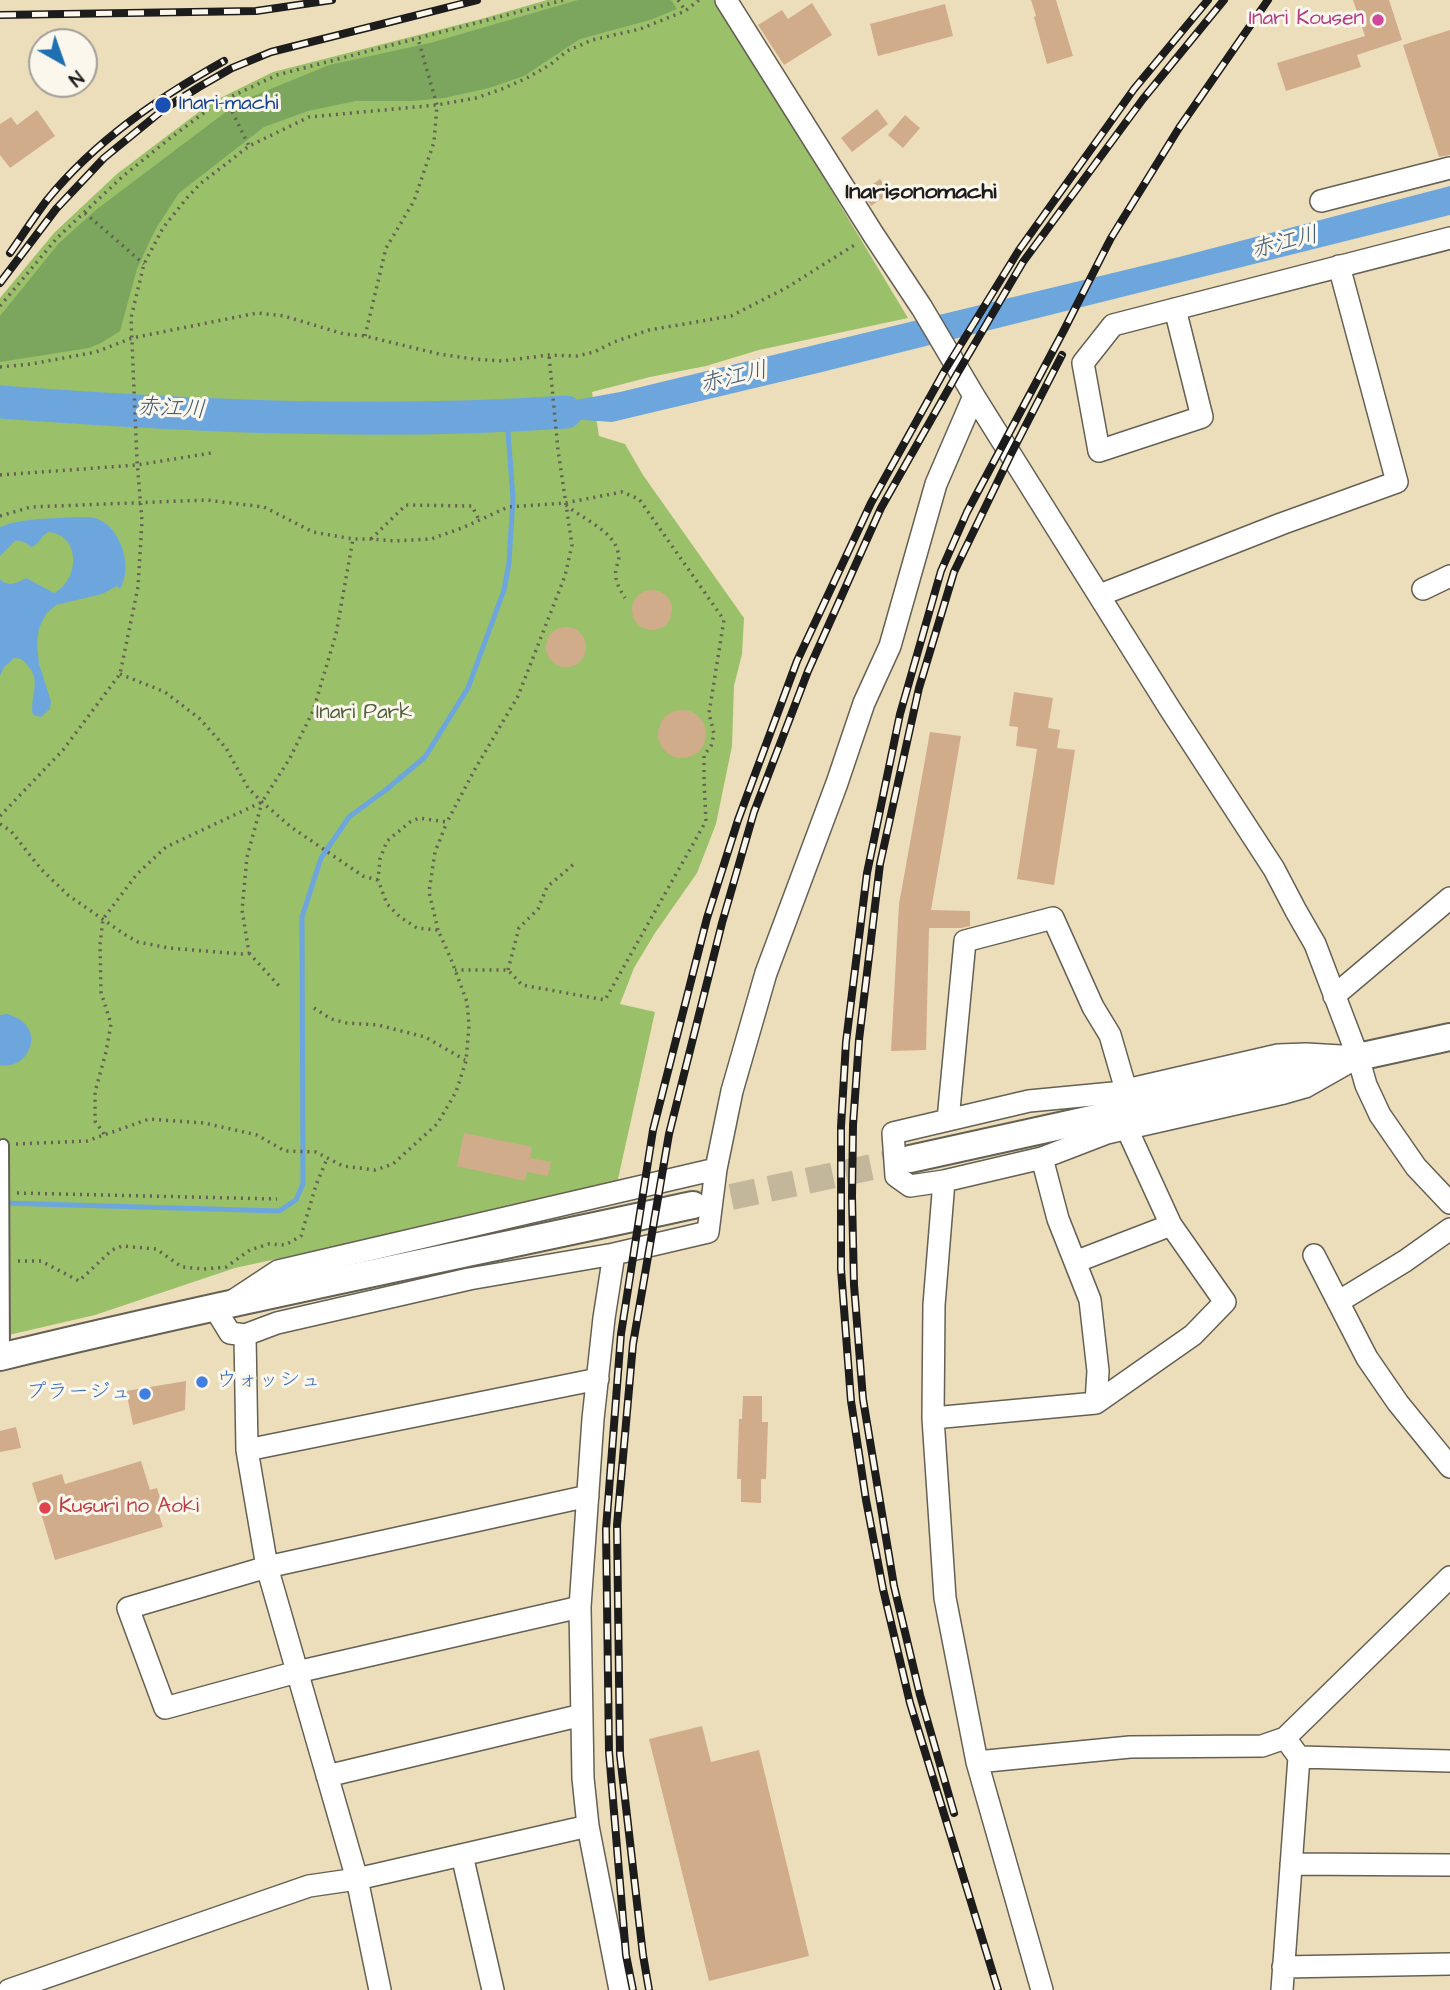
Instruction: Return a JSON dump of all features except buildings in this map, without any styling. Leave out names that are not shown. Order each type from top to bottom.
[{"type":"street","points":[[726,0],[922,308],[1170,709],[1274,869],[1315,944],[1366,1085],[1380,1115],[1416,1167],[1450,1203]]},
{"type":"street","points":[[1321,201],[1450,168]]},
{"type":"street","points":[[1175,309],[1202,417],[1099,451],[1083,363],[1113,325],[1450,238]]},
{"type":"street","points":[[1100,596],[1281,524],[1397,482],[1339,266]]},
{"type":"street","points":[[221,1306],[230,1333],[246,1335],[277,1323],[469,1279],[614,1254],[708,1232],[716,1169],[732,1091],[766,973],[864,703],[890,646],[936,484],[974,396]]},
{"type":"street","points":[[1423,589],[1450,576]]},
{"type":"street","points":[[1334,996],[1450,898]]},
{"type":"street","points":[[948,1121],[965,941],[1053,918],[1093,1007],[1110,1035],[1126,1090]]},
{"type":"street","points":[[910,1159],[1450,1037]]},
{"type":"street","points":[[1278,1055],[1358,1057],[1305,1087],[1107,1133],[1042,1158],[944,1181],[910,1186],[896,1176],[893,1133],[1028,1101],[1113,1093],[1278,1055]]},
{"type":"street","points":[[933,1418],[1096,1403],[1193,1335],[1225,1302],[1171,1224],[1127,1129]]},
{"type":"street","points":[[1042,1158],[1058,1219],[1090,1300],[1098,1371],[1096,1403]]},
{"type":"street","points":[[221,1306],[278,1271],[716,1169]]},
{"type":"street","points":[[944,1181],[934,1305],[933,1418],[945,1598],[977,1762],[1042,1990]]},
{"type":"street","points":[[2,1357],[221,1306],[694,1205]]},
{"type":"street","points":[[1075,1262],[1171,1224]]},
{"type":"street","points":[[1338,1302],[1405,1261],[1450,1229]]},
{"type":"street","points":[[614,1254],[598,1379],[580,1607],[583,1778],[588,1826],[620,1990]]},
{"type":"street","points":[[1314,1255],[1375,1369],[1398,1403],[1450,1467]]},
{"type":"street","points":[[246,1335],[247,1450],[267,1567],[357,1879],[380,1990]]},
{"type":"street","points":[[247,1450],[598,1379]]},
{"type":"street","points":[[580,1607],[297,1672],[165,1707],[128,1608],[267,1567],[588,1496]]},
{"type":"street","points":[[977,1762],[1130,1747],[1262,1746],[1285,1738],[1450,1577]]},
{"type":"street","points":[[327,1776],[582,1715]]},
{"type":"street","points":[[1282,1990],[1299,1757],[1285,1738]]},
{"type":"street","points":[[1299,1757],[1450,1761]]},
{"type":"street","points":[[9,1990],[309,1886],[357,1879],[588,1826]]},
{"type":"street","points":[[462,1855],[493,1990]]},
{"type":"street","points":[[1291,1864],[1450,1865]]},
{"type":"street","points":[[1283,1967],[1450,1964]]},
{"type":"lane","points":[[2,1357],[3,1145]]},
{"type":"path","points":[[0,306],[57,238],[122,177],[213,106],[277,75],[564,0]]},
{"type":"path","points":[[678,0],[685,11]]},
{"type":"path","points":[[0,816],[63,750],[120,674],[138,587],[142,521],[131,318],[144,264],[163,229],[186,199],[200,184],[249,146],[309,117],[437,105],[476,98],[502,89],[551,64],[567,51],[592,40],[640,29],[685,11],[699,0]]},
{"type":"path","points":[[365,336],[386,248],[414,201],[434,142],[437,105],[418,40]]},
{"type":"path","points":[[226,99],[249,146]]},
{"type":"path","points":[[84,213],[144,264]]},
{"type":"path","points":[[0,367],[96,352],[132,338],[257,313],[284,316],[344,334],[474,359],[502,361],[549,355],[577,356],[649,330],[731,316],[786,288],[873,234]]},
{"type":"path","points":[[3,1145],[87,1141],[149,1119],[204,1123],[257,1135],[285,1151],[316,1152],[343,1166],[374,1170],[393,1164],[437,1124],[456,1092],[466,1060],[469,1026],[467,1002],[438,930],[429,892],[435,852],[447,822],[475,769],[518,696],[565,576],[572,545],[558,450],[549,355]]},
{"type":"path","points":[[0,475],[137,463],[211,453]]},
{"type":"path","points":[[0,516],[31,507],[206,500],[264,507],[313,532],[353,539],[395,541],[431,539],[463,528],[508,507],[565,503],[622,492],[639,499],[724,620],[709,713],[714,734],[705,755],[706,821],[605,1000],[522,985],[509,970],[455,970]]},
{"type":"path","points":[[565,503],[578,515],[597,525],[616,546],[620,556],[615,579],[625,598]]},
{"type":"path","points":[[371,538],[405,505],[472,506],[479,520]]},
{"type":"path","points":[[280,987],[249,953],[242,910],[247,857],[262,803],[290,758],[313,711],[336,634],[353,539]]},
{"type":"path","points":[[120,674],[165,692],[200,719],[226,748],[248,788],[262,803],[291,827],[352,869],[377,880]]},
{"type":"path","points":[[104,1134],[95,1121],[95,1092],[111,1024],[101,992],[100,945],[103,919],[136,874],[166,847],[262,803]]},
{"type":"path","points":[[438,930],[417,928],[400,917],[387,904],[377,880],[380,859],[387,841],[402,828],[419,818],[447,822]]},
{"type":"path","points":[[0,824],[11,831],[41,869],[68,895],[138,942],[169,948],[249,953]]},
{"type":"path","points":[[509,970],[519,928],[538,909],[547,887],[575,863]]},
{"type":"path","points":[[314,1008],[347,1023],[378,1025],[425,1037],[466,1060]]},
{"type":"path","points":[[4,1261],[41,1261],[79,1281],[112,1250],[122,1246],[156,1249],[182,1267],[226,1267],[250,1250],[269,1244],[285,1245],[301,1236],[327,1158]]},
{"type":"path","points":[[3,1193],[277,1199]]},
{"type":"green space","name":"Inari Park","points":[[547,0],[717,0],[908,318],[759,350],[706,366],[592,392],[599,436],[625,444],[643,475],[744,618],[742,654],[734,686],[732,746],[716,824],[697,873],[634,968],[620,1004],[655,1012],[618,1179],[612,1186],[235,1268],[95,1315],[0,1337],[0,298],[54,233],[118,173],[212,102],[273,72]]},
{"type":"green space","points":[[578,0],[671,0],[677,9],[650,20],[580,39],[524,76],[489,88],[444,98],[356,101],[308,111],[264,127],[179,193],[155,230],[137,269],[120,331],[89,348],[0,362],[0,316],[59,243],[97,209],[239,102],[329,65],[430,43]]},
{"type":"water","points":[[1450,186],[1450,215],[818,373],[612,422],[498,414],[620,392],[1179,257]]},
{"type":"water","points":[[77,517],[97,519],[114,532],[123,551],[124,580],[120,589],[117,586],[102,594],[56,605],[46,614],[39,628],[37,643],[39,664],[51,701],[50,709],[41,717],[33,715],[35,683],[32,671],[25,662],[14,658],[4,667],[0,676],[0,579],[9,584],[26,578],[54,593],[63,587],[69,578],[72,549],[59,535],[49,532],[31,547],[24,542],[15,541],[0,556],[0,527],[28,520]]},
{"type":"water","points":[[7,1014],[28,1027],[31,1046],[20,1061],[11,1065],[0,1065],[0,1015]]},
{"type":"waterway","name":"赤江川","points":[[0,402],[283,417],[425,418],[566,412]]},
{"type":"waterway","points":[[3,1203],[279,1211],[296,1200],[303,1184],[302,917],[321,858],[349,817],[425,757],[468,688],[504,590],[509,563],[513,498],[505,417]]},
{"type":"tunnel","points":[[693,1205],[910,1159]]},
{"type":"railway","points":[[0,15],[256,11],[332,0]]},
{"type":"railway","points":[[0,283],[56,209],[104,158],[164,109],[199,87],[232,68],[271,52],[477,0]]},
{"type":"railway","points":[[633,1990],[626,1955],[609,1752],[606,1529],[621,1334],[653,1130],[707,918],[738,820],[797,661],[871,503],[945,370],[1019,250],[1134,89],[1208,0]]},
{"type":"railway","points":[[649,1990],[620,1755],[617,1525],[633,1344],[669,1134],[722,923],[754,812],[808,671],[881,508],[957,374],[1023,262],[1143,99],[1224,0]]},
{"type":"railway","points":[[998,1990],[910,1703],[883,1589],[851,1401],[841,1269],[841,1127],[846,1042],[867,873],[900,714],[941,571],[967,512],[1111,238],[1179,128],[1268,0]]},
{"type":"railway","points":[[10,253],[47,200],[107,140],[175,90],[224,61]]},
{"type":"railway","points":[[954,1813],[920,1695],[894,1586],[863,1399],[854,1285],[852,1197],[853,1125],[859,1040],[880,864],[919,688],[954,572],[1062,355]]},
{"type":"place","name":"Inari Kousen","points":[[1378,20]]},
{"type":"place","name":"Inari-machi","points":[[163,105]]},
{"type":"place","name":"ウォッシュ","points":[[202,1382]]},
{"type":"place","name":"プラージュ","points":[[145,1394]]},
{"type":"place","name":"Kusuri no Aoki","points":[[45,1508]]},
{"type":"district","name":"Inarisonomachi","points":[[921,193]]}]
